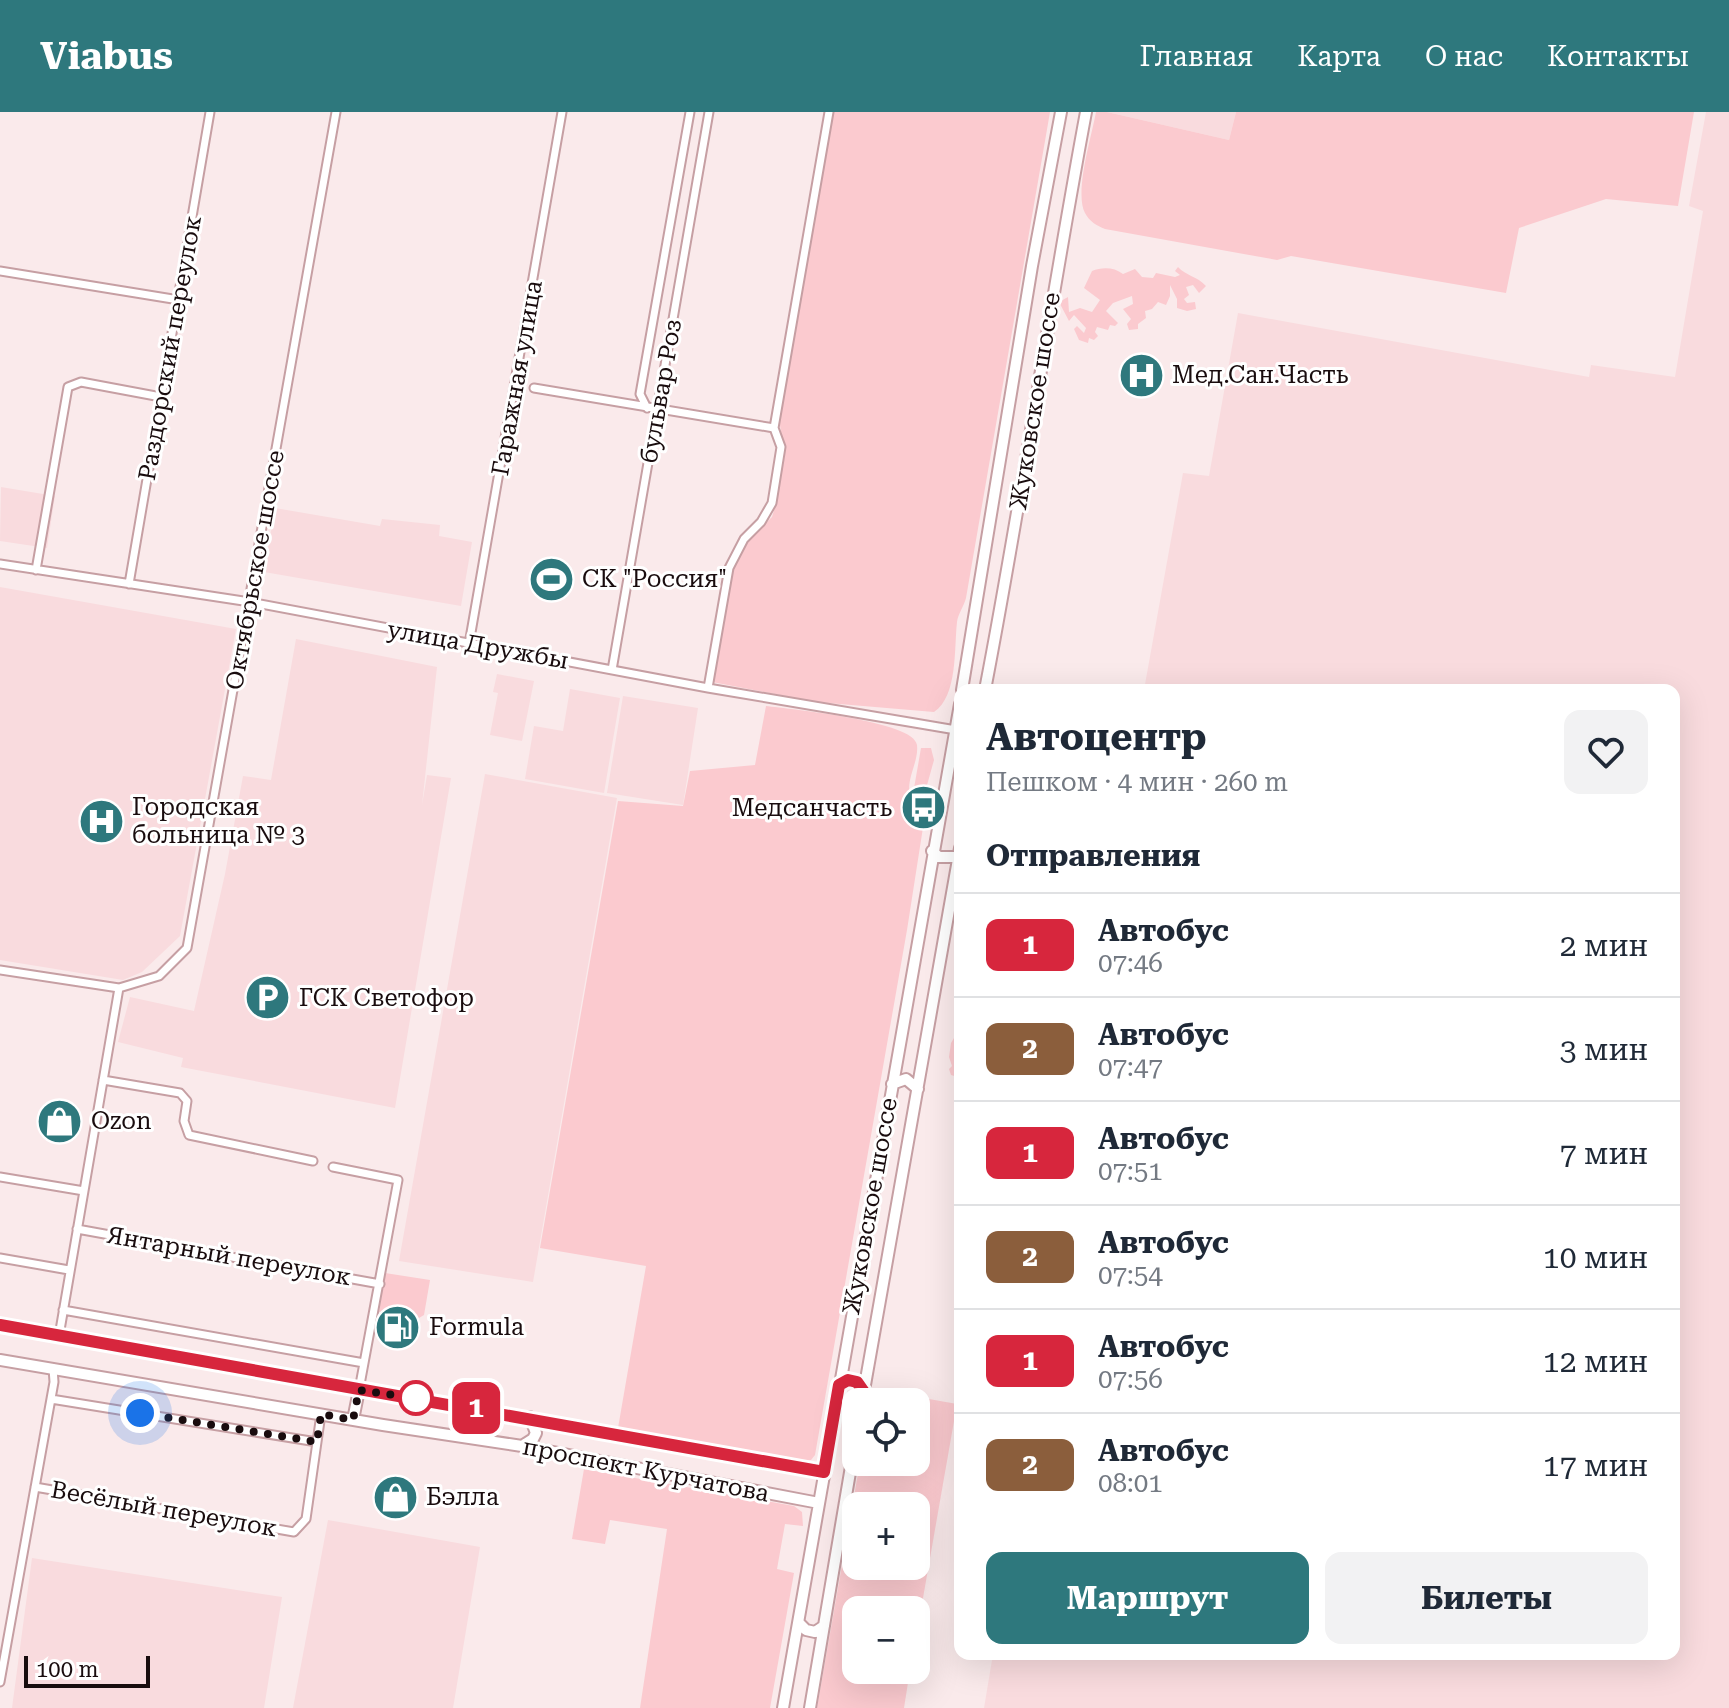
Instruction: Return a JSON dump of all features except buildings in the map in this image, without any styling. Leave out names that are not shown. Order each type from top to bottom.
[{"type":"main road","name":"Жуковское шоссе","points":[[963,684],[1032,266],[1061,112]]},
{"type":"main road","name":"Жуковское шоссе","points":[[986,684],[1086,112]]},
{"type":"main road","points":[[976,611],[982,607],[1000,615]]},
{"type":"main road","name":"Жуковское шоссе","points":[[783,1708],[954,740]]},
{"type":"main road","points":[[932,851],[939,857],[954,853]]},
{"type":"main road","name":"Жуковское шоссе","points":[[865,1388],[954,881]]},
{"type":"main road","points":[[892,1084],[906,1079],[918,1089]]},
{"type":"main road","name":"проспект Курчатова","points":[[0,1325],[359,1390],[530,1417],[824,1472]]},
{"type":"main road","name":"проспект Курчатова","points":[[0,1360],[522,1446],[819,1503]]},
{"type":"main road","points":[[839,1385],[848,1380],[857,1382],[859,1388]]},
{"type":"main road","points":[[353,1420],[359,1390]]},
{"type":"main road","points":[[522,1446],[536,1433],[530,1417]]},
{"type":"main road","points":[[810,1708],[849,1476]]},
{"type":"main road","points":[[799,1623],[806,1630],[815,1632],[824,1626]]},
{"type":"street","name":"Раздорский переулок","points":[[129,584],[210,112]]},
{"type":"street","name":"Октябрьское шоссе","points":[[0,970],[119,988],[159,976],[187,948],[336,112]]},
{"type":"street","name":"Гаражная улица","points":[[469,644],[562,112]]},
{"type":"street","points":[[647,408],[640,394],[690,112]]},
{"type":"street","name":"бульвар Роз","points":[[612,670],[709,112]]},
{"type":"street","points":[[708,688],[729,568],[744,539],[761,522],[772,503],[781,447],[774,428],[829,112]]},
{"type":"street","points":[[0,271],[179,300]]},
{"type":"street","points":[[36,570],[68,387],[81,382],[161,397]]},
{"type":"street","points":[[534,388],[774,428]]},
{"type":"street","name":"улица Дружбы","points":[[0,564],[250,602],[708,688],[954,730]]},
{"type":"street","points":[[59,1336],[119,988]]},
{"type":"street","points":[[103,1080],[180,1093],[187,1101],[184,1121],[189,1135],[313,1161]]},
{"type":"street","points":[[333,1167],[398,1180],[359,1390]]},
{"type":"street","points":[[0,1177],[84,1191]]},
{"type":"street","name":"Янтарный переулок","points":[[77,1229],[380,1284]]},
{"type":"street","points":[[0,1258],[69,1270]]},
{"type":"street","points":[[63,1310],[364,1363]]},
{"type":"street","points":[[0,1682],[51,1399],[53,1368]]},
{"type":"street","points":[[51,1399],[317,1442],[321,1414]]},
{"type":"street","name":"Весёлый переулок","points":[[35,1487],[294,1532],[306,1519],[317,1442]]},
{"type":"shaded area","points":[[833,112],[1050,112],[966,598],[957,622],[951,684],[942,705],[934,712],[816,702],[712,682],[732,569],[744,544],[772,517],[775,507],[785,455],[778,414]]},
{"type":"shaded area","points":[[1096,112],[1229,140],[1236,112],[1694,112],[1678,206],[1606,199],[1519,228],[1506,293],[1291,256],[1277,260],[1102,228],[1091,221],[1082,204],[1085,164]]},
{"type":"shaded area","points":[[1107,112],[1236,112],[1229,140]]},
{"type":"shaded area","points":[[1706,112],[1729,112],[1729,1708],[984,1708],[992,1660],[1680,1660],[1680,684],[1145,684],[1183,473],[1209,476],[1238,313],[1589,377],[1591,365],[1675,377],[1703,211],[1689,206]]},
{"type":"shaded area","points":[[1178,267],[1206,286],[1199,293],[1193,285],[1186,287],[1189,295],[1184,299],[1187,303],[1195,302],[1196,309],[1187,311],[1177,308],[1177,299],[1170,285],[1166,305],[1158,302],[1145,311],[1146,318],[1138,324],[1138,329],[1129,330],[1127,324],[1131,319],[1123,309],[1133,304],[1132,296],[1113,303],[1106,311],[1118,323],[1115,326],[1110,325],[1108,330],[1097,327],[1095,332],[1098,336],[1094,340],[1089,338],[1088,343],[1079,340],[1074,329],[1077,326],[1084,333],[1086,328],[1074,315],[1069,321],[1059,302],[1068,297],[1069,312],[1080,308],[1092,312],[1100,300],[1084,288],[1092,271],[1104,268],[1123,274],[1135,269],[1142,277],[1153,278],[1156,273],[1175,277],[1180,275],[1175,271]]},
{"type":"shaded area","points":[[1,487],[55,496],[47,548],[0,541]]},
{"type":"shaded area","points":[[275,508],[380,526],[382,519],[440,525],[439,536],[472,542],[461,606],[264,572]]},
{"type":"shaded area","name":"Городская больница № 3","points":[[0,587],[236,629],[180,936],[142,972],[123,980],[0,960]]},
{"type":"shaded area","points":[[296,639],[437,667],[422,805],[427,775],[451,778],[395,1108],[181,1067],[183,1058],[118,1042],[130,997],[194,1011],[243,776],[271,780]]},
{"type":"shaded area","points":[[497,674],[534,681],[522,741],[490,735],[498,693],[493,692]]},
{"type":"shaded area","points":[[570,689],[620,698],[604,793],[525,779],[534,726],[563,731]]},
{"type":"shaded area","points":[[623,696],[698,708],[683,805],[607,793]]},
{"type":"shaded area","points":[[766,706],[874,723],[911,737],[917,745],[917,752],[909,786],[911,799],[907,817],[922,818],[924,821],[815,1455],[805,1461],[618,1428],[646,1266],[540,1248],[618,801],[683,806],[690,771],[755,765]]},
{"type":"shaded area","points":[[921,748],[931,748],[934,760],[924,796],[919,798],[913,794]]},
{"type":"shaded area","points":[[485,774],[617,798],[533,1282],[399,1261]]},
{"type":"shaded area","points":[[954,1038],[954,1076],[949,1069],[952,1066],[949,1057]]},
{"type":"shaded area","points":[[385,1273],[430,1280],[424,1315],[419,1318],[379,1312]]},
{"type":"shaded area","points":[[930,1399],[954,1403],[954,1421],[930,1558],[930,1492],[855,1492],[858,1476],[930,1476]]},
{"type":"shaded area","points":[[584,1469],[794,1506],[802,1512],[803,1526],[785,1524],[777,1569],[794,1573],[770,1708],[640,1708],[667,1529],[610,1520],[605,1544],[572,1539]]},
{"type":"shaded area","points":[[328,1520],[480,1547],[453,1708],[293,1708]]},
{"type":"shaded area","points":[[32,1558],[282,1597],[264,1708],[12,1708]]},
{"type":"shaded area","points":[[842,1565],[842,1580],[926,1580],[923,1596],[842,1596],[842,1684],[908,1684],[904,1708],[817,1708]]},
{"type":"bus line","name":"1","points":[[0,1325],[359,1390],[530,1417],[824,1472],[839,1385],[848,1380],[857,1382],[861,1388]]},
{"type":"place","name":"Мед.Сан.Часть","points":[[1141,375]]},
{"type":"place","name":"СК \"Россия\"","points":[[551,579]]},
{"type":"place","name":"Медсанчасть","points":[[923,808]]},
{"type":"place","name":"Городская больница № 3","points":[[101,821]]},
{"type":"place","name":"ГСК Светофор","points":[[268,998]]},
{"type":"place","name":"Ozon","points":[[60,1121]]},
{"type":"place","name":"Formula","points":[[398,1327]]},
{"type":"place","name":"Бэлла","points":[[395,1497]]},
{"type":"route","points":[[140,1413],[317,1442],[321,1414],[353,1420],[359,1390],[416,1398]]}]
